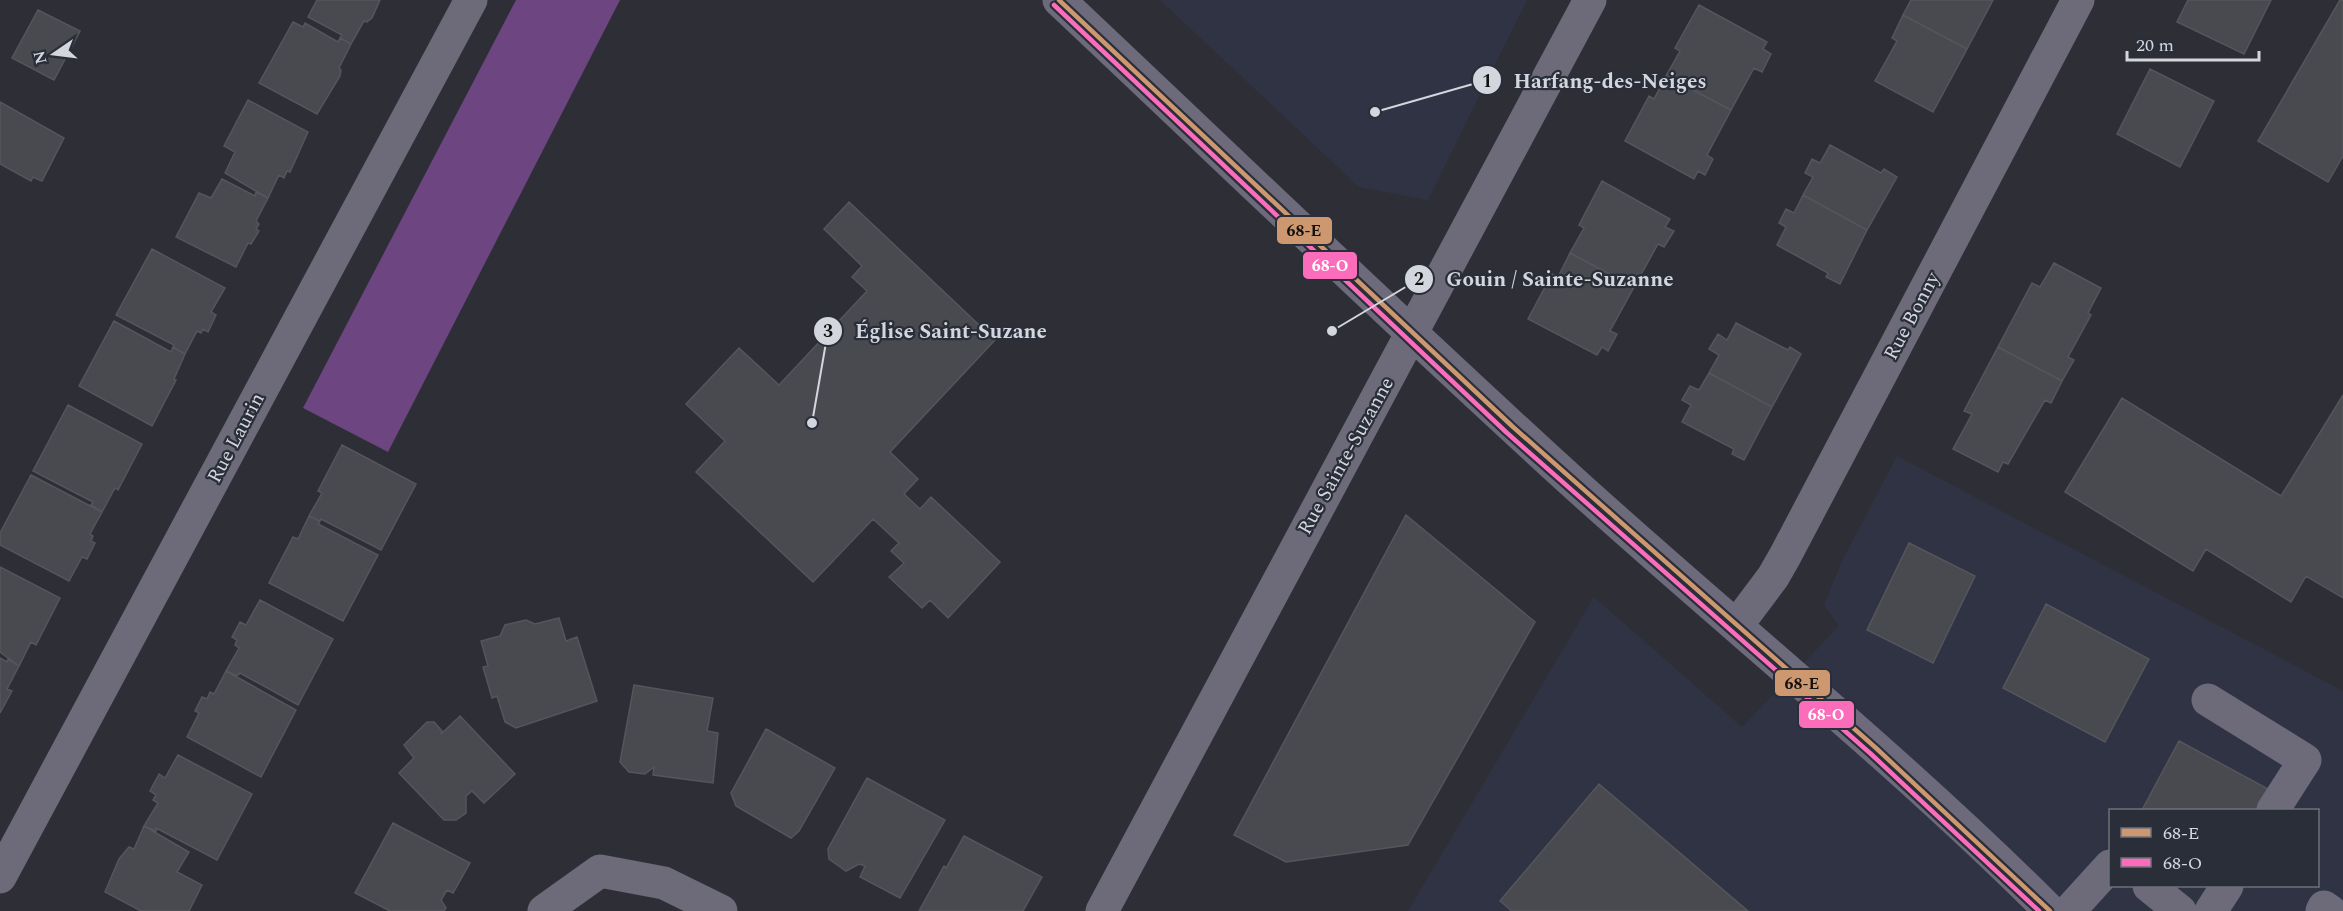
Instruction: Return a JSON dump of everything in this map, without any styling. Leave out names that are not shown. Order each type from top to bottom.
[{"type":"main road","points":[[1059,0],[1579,487],[1957,821],[2050,911]]},
{"type":"street","name":"Rue Laurin","points":[[0,877],[471,0]]},
{"type":"street","name":"Rue Sainte-Suzanne","points":[[1102,911],[1590,0]]},
{"type":"street","name":"Rue Bonny","points":[[1737,625],[1779,566],[2078,0]]},
{"type":"street","points":[[2208,700],[2305,760],[2274,809]]},
{"type":"street","points":[[2069,911],[2109,867]]},
{"type":"street","points":[[544,911],[600,871],[664,883],[721,911]]},
{"type":"street","points":[[2151,887],[2180,911]]},
{"type":"street","points":[[2211,911],[2226,887]]},
{"type":"street","points":[[2322,911],[2324,907],[2330,911]]},
{"type":"shaded area","points":[[516,0],[620,0],[388,452],[303,408]]},
{"type":"shaded area","points":[[1160,0],[1527,0],[1428,200],[1359,187]]},
{"type":"shaded area","points":[[1897,456],[2343,691],[2343,911],[1408,911],[1594,597],[1742,727],[1839,626],[1824,605],[1841,563]]},
{"type":"building","points":[[317,0],[380,0],[372,18],[367,22],[364,21],[351,44],[340,38],[342,35],[308,17]]},
{"type":"building","points":[[1911,0],[1993,0],[1967,49],[1903,15]]},
{"type":"building","points":[[2188,0],[2271,0],[2244,54],[2177,22]]},
{"type":"building","points":[[2340,0],[2343,0],[2343,156],[2328,182],[2258,141]]},
{"type":"building","points":[[1699,5],[1767,42],[1763,49],[1771,54],[1762,72],[1754,68],[1731,110],[1666,76],[1680,51],[1675,48]]},
{"type":"building","points":[[38,10],[80,31],[54,80],[12,58]]},
{"type":"building","points":[[1903,15],[1967,49],[1933,112],[1875,81],[1897,41],[1892,38]]},
{"type":"building","points":[[293,22],[303,27],[305,23],[338,42],[340,38],[351,44],[339,68],[340,76],[317,114],[259,83]]},
{"type":"building","points":[[2150,69],[2214,101],[2180,167],[2117,134]]},
{"type":"building","points":[[1666,76],[1731,110],[1707,155],[1713,159],[1705,175],[1698,171],[1694,179],[1625,141],[1649,96],[1654,99]]},
{"type":"building","points":[[248,100],[308,132],[290,172],[287,171],[284,178],[279,175],[268,198],[225,173],[235,152],[224,146]]},
{"type":"building","points":[[0,102],[64,138],[42,181],[33,177],[31,181],[0,164]]},
{"type":"building","points":[[1830,145],[1881,173],[1884,169],[1897,177],[1867,230],[1803,195],[1813,177],[1805,173],[1812,159],[1820,163]]},
{"type":"building","points":[[222,179],[255,196],[256,192],[268,198],[256,221],[259,224],[256,229],[259,231],[251,244],[248,243],[236,267],[176,237],[199,193],[211,198]]},
{"type":"building","points":[[1602,181],[1670,219],[1665,227],[1674,231],[1664,247],[1658,244],[1634,287],[1570,253],[1584,228],[1579,225]]},
{"type":"building","points":[[1803,195],[1867,230],[1840,284],[1826,277],[1828,273],[1777,245],[1786,227],[1779,223],[1786,209],[1794,213]]},
{"type":"building","points":[[849,202],[995,340],[890,452],[918,479],[904,494],[920,509],[931,497],[1000,562],[948,618],[930,600],[922,608],[889,577],[904,563],[891,551],[899,543],[873,519],[813,582],[696,472],[725,441],[686,404],[739,348],[779,385],[867,291],[852,277],[862,266],[824,229]]},
{"type":"building","points":[[152,249],[225,288],[211,312],[216,315],[208,332],[203,329],[201,333],[197,331],[185,354],[173,347],[174,345],[116,315]]},
{"type":"building","points":[[1570,253],[1634,287],[1610,331],[1617,334],[1608,351],[1602,347],[1597,355],[1528,319],[1552,274],[1558,277]]},
{"type":"building","points":[[2054,263],[2101,288],[2088,313],[2091,315],[2068,357],[2074,360],[2062,381],[1998,347],[2032,283],[2040,287]]},
{"type":"building","points":[[114,321],[171,352],[173,347],[185,354],[174,379],[176,380],[152,426],[79,386]]},
{"type":"building","points":[[1736,323],[1788,350],[1790,347],[1801,354],[1772,407],[1709,373],[1719,355],[1709,349],[1718,334],[1727,340]]},
{"type":"building","points":[[1998,347],[2062,381],[2051,403],[2045,400],[2008,464],[2003,462],[1998,472],[1953,449],[1972,414],[1964,411]]},
{"type":"building","points":[[1709,373],[1772,407],[1744,460],[1732,454],[1734,449],[1682,422],[1691,405],[1682,400],[1690,386],[1699,390]]},
{"type":"building","points":[[2343,395],[2343,598],[2306,576],[2291,602],[2206,549],[2193,571],[2065,492],[2122,398],[2281,496]]},
{"type":"building","points":[[68,405],[142,444],[118,490],[115,488],[102,512],[91,505],[93,502],[33,471]]},
{"type":"building","points":[[342,445],[416,484],[381,550],[321,519],[320,521],[309,516],[322,493],[318,491]]},
{"type":"building","points":[[31,475],[102,512],[90,534],[93,536],[91,541],[95,543],[87,559],[82,557],[69,581],[0,545],[0,533]]},
{"type":"building","points":[[1406,515],[1535,622],[1408,845],[1286,862],[1234,835]]},
{"type":"building","points":[[309,516],[320,521],[318,524],[378,555],[343,621],[269,583],[293,537],[298,539]]},
{"type":"building","points":[[1909,543],[1975,576],[1933,663],[1867,630]]},
{"type":"building","points":[[0,567],[60,598],[36,645],[31,642],[19,666],[0,652]]},
{"type":"building","points":[[260,600],[333,639],[298,705],[240,673],[237,676],[226,671],[239,648],[235,645],[237,640],[232,637],[240,622],[246,625]]},
{"type":"building","points":[[2046,604],[2149,659],[2105,742],[2003,688]]},
{"type":"building","points":[[559,618],[566,641],[577,637],[597,701],[516,728],[505,722],[497,696],[492,698],[483,667],[488,666],[481,641],[500,636],[505,625],[526,620],[535,624]]},
{"type":"building","points":[[0,658],[7,662],[8,659],[19,666],[7,689],[12,691],[0,713]]},
{"type":"building","points":[[226,671],[296,710],[261,777],[187,737],[199,713],[195,711],[202,697],[207,699],[210,692],[214,694]]},
{"type":"building","points":[[634,685],[713,698],[707,731],[718,733],[713,783],[653,775],[654,767],[645,774],[629,772],[620,762]]},
{"type":"building","points":[[460,716],[515,774],[484,803],[472,791],[466,796],[466,813],[456,820],[444,820],[399,773],[414,758],[404,745],[427,722],[434,722],[442,731],[441,734]]},
{"type":"building","points":[[766,729],[835,768],[799,831],[791,838],[736,806],[731,793]]},
{"type":"building","points":[[2179,741],[2270,790],[2260,809],[2143,809]]},
{"type":"building","points":[[178,755],[252,794],[217,860],[156,828],[156,831],[144,826],[158,803],[153,800],[156,795],[150,791],[159,774],[165,778]]},
{"type":"building","points":[[867,778],[945,820],[900,898],[860,877],[865,866],[859,864],[846,871],[829,859],[828,849]]},
{"type":"building","points":[[1599,784],[1748,911],[1512,911],[1500,901]]},
{"type":"building","points":[[393,823],[470,863],[453,893],[447,890],[441,900],[446,908],[444,911],[390,911],[355,893]]},
{"type":"building","points":[[144,826],[189,852],[177,872],[202,885],[189,911],[141,911],[105,892],[119,859],[129,847],[134,849]]},
{"type":"building","points":[[964,836],[1042,877],[1023,911],[919,911]]},
{"type":"transit line","name":"68-E","points":[[1059,0],[1512,426],[1876,748],[2050,911]]},
{"type":"transit line","name":"68-O","points":[[1054,5],[1506,432],[1871,754],[2039,911]]},
{"type":"place","name":"Harfang-des-Neiges","points":[[1375,112]]},
{"type":"place","name":"Gouin / Sainte-Suzanne","points":[[1332,331]]},
{"type":"place","name":"Église Saint-Suzane","points":[[812,423]]}]
